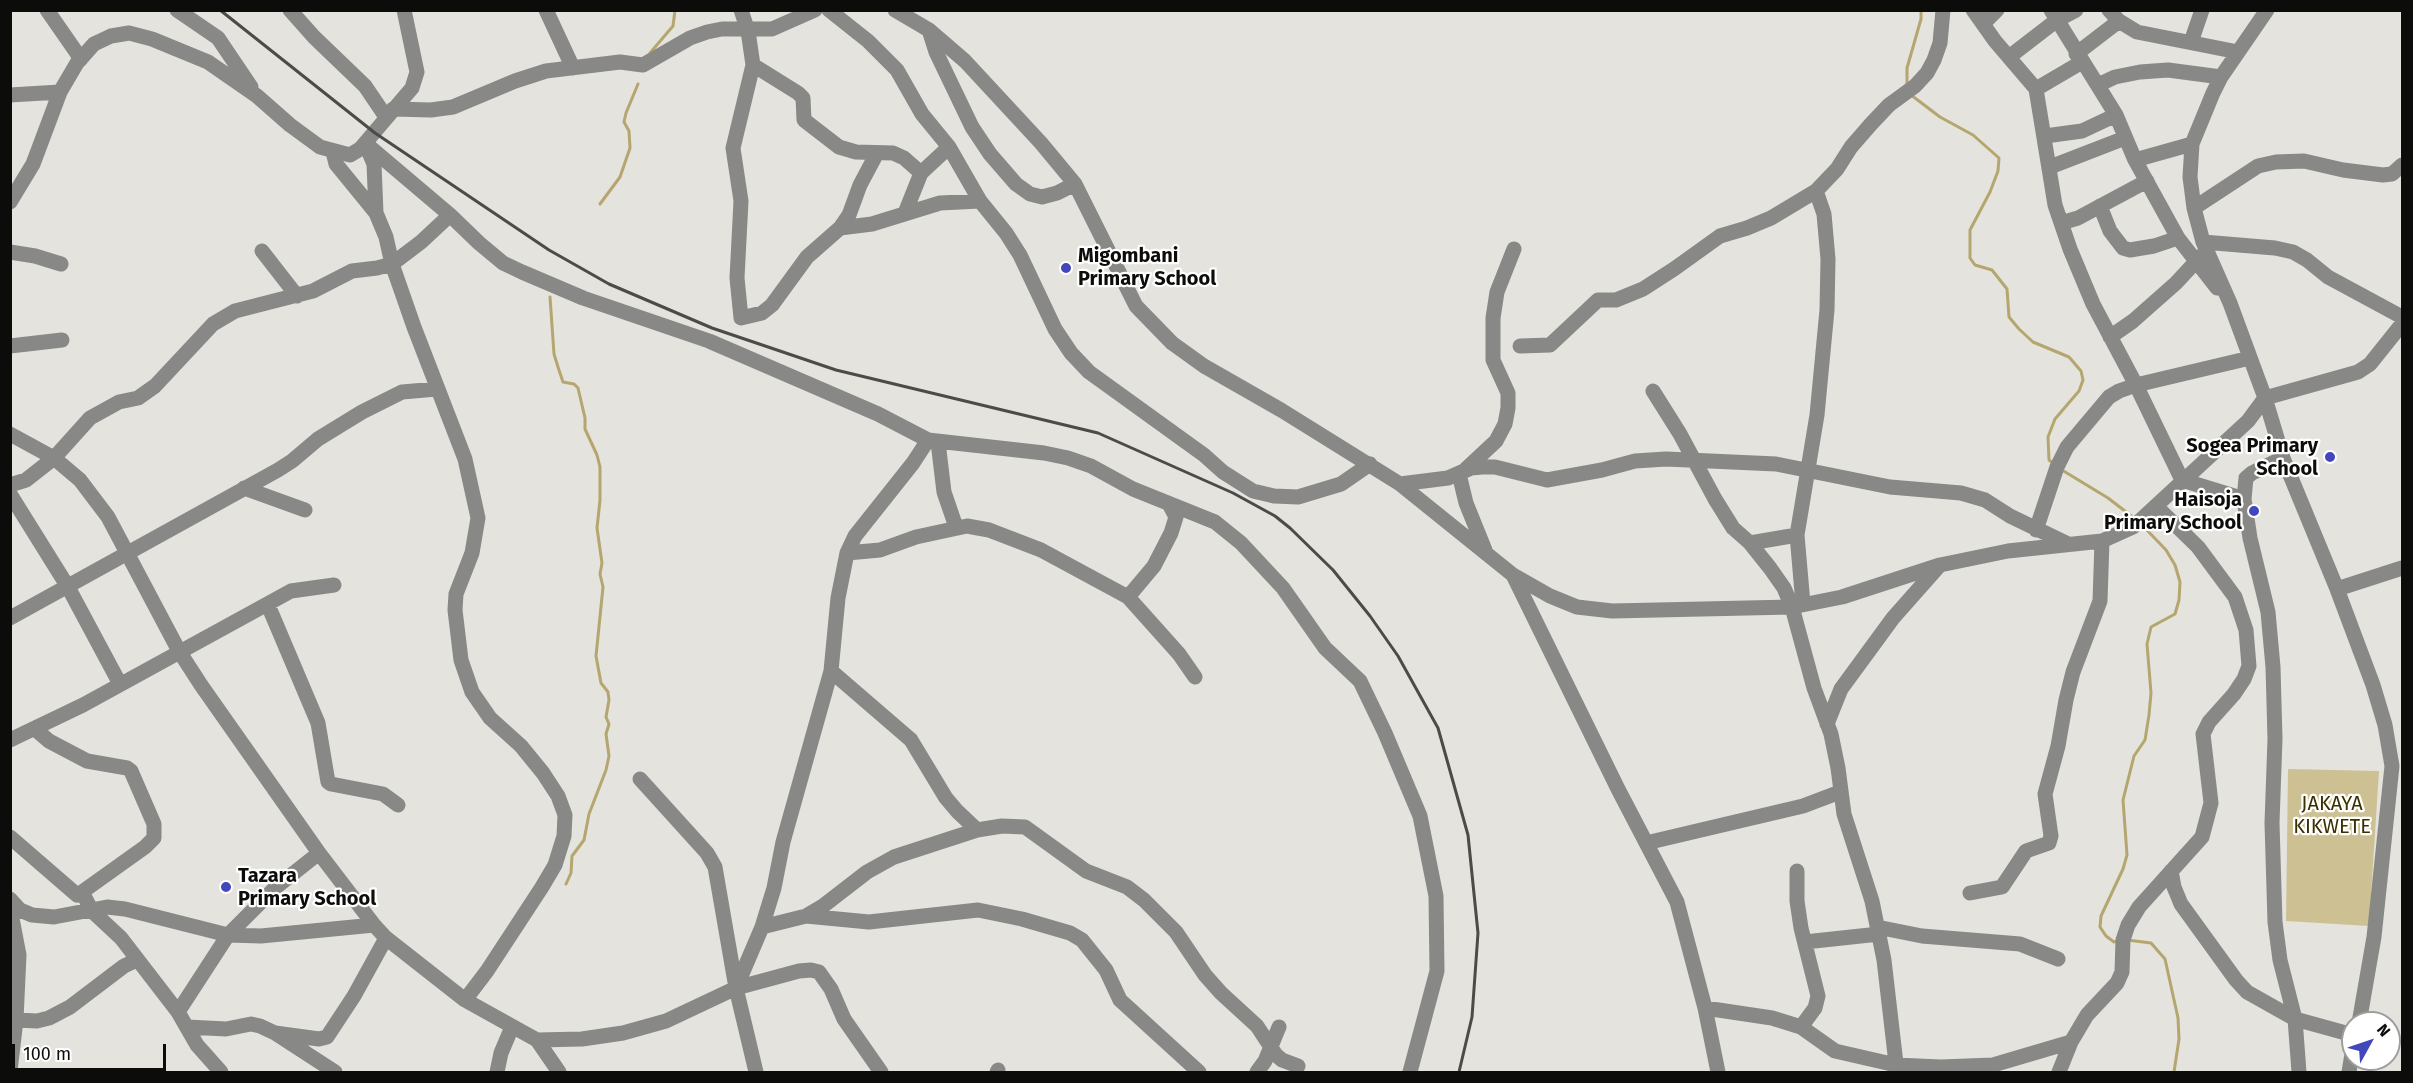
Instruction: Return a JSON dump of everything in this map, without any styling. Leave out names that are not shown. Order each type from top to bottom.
[{"type":"street","points":[[47,10],[81,59]]},
{"type":"street","points":[[177,10],[218,38],[258,96]]},
{"type":"street","points":[[290,10],[390,113]]},
{"type":"street","points":[[10,202],[33,164],[60,92],[81,59],[94,44],[111,36],[129,33],[152,39],[208,62],[258,96],[298,132],[320,147],[350,155],[360,149],[412,88],[417,72],[404,10]]},
{"type":"street","points":[[546,10],[573,68]]},
{"type":"street","points":[[741,10],[748,31],[753,65],[733,148],[741,201],[737,278],[741,318],[762,313],[772,305],[807,257],[840,228],[849,215],[860,184],[877,153]]},
{"type":"street","points":[[390,113],[453,107],[515,81],[546,71],[620,62],[643,65],[690,38],[707,32],[722,29],[748,31],[772,29],[815,10]]},
{"type":"street","points":[[829,10],[885,56],[897,70],[922,114],[948,147],[981,201],[1020,255],[1056,329],[1071,353],[1089,372],[1253,491],[1274,496],[1298,497],[1341,484],[1370,464]]},
{"type":"street","points":[[895,10],[929,30],[964,61],[1000,98],[1075,184],[1136,306],[1172,343],[1204,366],[1400,484],[1513,575],[1550,596],[1577,607],[1600,609],[1797,606],[1842,597],[1940,566],[2008,551],[2102,541],[2133,527],[2248,421],[2265,398],[2358,372],[2370,364],[2403,324]]},
{"type":"street","points":[[1520,346],[1550,345],[1598,300],[1616,300],[1643,289],[1720,236],[1771,218],[1816,191],[1827,181],[1871,123],[1927,73],[1940,43],[1943,10]]},
{"type":"street","points":[[1973,10],[2036,89],[2055,205],[2061,223],[2088,293],[2182,480],[2244,499]]},
{"type":"street","points":[[1983,24],[1997,10]]},
{"type":"street","points":[[2009,57],[2054,15],[2076,10]]},
{"type":"street","points":[[2191,42],[2202,10]]},
{"type":"street","points":[[2267,10],[2220,78],[2192,144],[2190,177],[2202,251],[2230,303],[2265,398],[2283,458],[2337,589],[2373,685],[2385,725],[2392,766],[2374,937],[2361,1011]]},
{"type":"street","points":[[2054,15],[2116,115],[2135,160],[2178,237],[2202,251],[2276,249],[2293,252],[2328,277],[2403,317]]},
{"type":"street","points":[[2036,89],[2079,58],[2114,16],[2137,32],[2238,52]]},
{"type":"street","points":[[929,30],[936,52],[972,127],[990,154],[1016,184],[1030,194],[1042,197],[1058,193],[1075,184]]},
{"type":"street","points":[[753,65],[798,93],[803,98],[804,120],[838,147],[856,152],[893,153],[904,158],[921,173]]},
{"type":"street","points":[[2098,85],[2115,77],[2168,70],[2220,78]]},
{"type":"street","points":[[10,95],[60,92]]},
{"type":"street","points":[[2044,136],[2082,131],[2116,115]]},
{"type":"street","points":[[2050,167],[2125,138]]},
{"type":"street","points":[[365,143],[374,164],[376,213]]},
{"type":"street","points":[[365,143],[503,263],[522,272],[583,298],[709,341],[878,414],[933,441],[1013,449],[1068,458],[1091,466],[1117,482],[1215,522],[1241,543],[1283,588],[1325,648],[1365,688],[1420,816],[1436,896],[1437,971],[1410,1072]]},
{"type":"street","points":[[2135,160],[2192,144]]},
{"type":"street","points":[[905,213],[921,173],[948,147]]},
{"type":"street","points":[[333,152],[336,164],[376,213],[437,389],[465,459],[477,518],[472,553],[456,594],[457,631],[461,660],[472,692],[481,708],[521,746],[543,773],[558,796],[565,815],[564,836],[555,865],[547,880],[501,951],[465,1000]]},
{"type":"street","points":[[2194,208],[2258,166],[2276,162],[2304,161],[2383,176],[2392,174],[2403,165]]},
{"type":"street","points":[[2061,223],[2078,218],[2146,181]]},
{"type":"street","points":[[1816,191],[1824,214],[1828,259],[1827,310],[1817,415],[1797,535],[1797,606],[1814,688],[1827,724],[1838,768],[1840,792],[1849,832],[1864,870],[1878,931],[1897,1069]]},
{"type":"street","points":[[840,228],[872,224],[940,203],[981,201]]},
{"type":"street","points":[[2100,206],[2109,231],[2123,248],[2130,250],[2154,246],[2178,237]]},
{"type":"street","points":[[10,485],[26,480],[54,458],[90,418],[119,402],[138,398],[155,386],[213,324],[235,311],[313,291],[352,271],[392,264],[421,242],[450,215]]},
{"type":"street","points":[[1461,473],[1497,441],[1506,416],[1508,393],[1493,360],[1492,318],[1497,292],[1514,249]]},
{"type":"street","points":[[262,251],[297,296]]},
{"type":"street","points":[[2110,337],[2133,321],[2176,283],[2202,251]]},
{"type":"street","points":[[10,252],[35,256],[61,264]]},
{"type":"street","points":[[10,346],[62,340]]},
{"type":"street","points":[[2036,530],[2057,467],[2067,447],[2109,398],[2119,391],[2136,385],[2250,358]]},
{"type":"street","points":[[10,618],[128,555],[292,461],[318,439],[362,412],[402,392],[437,389]]},
{"type":"street","points":[[1653,392],[1733,528],[1750,543],[1797,606]]},
{"type":"street","points":[[10,434],[54,458],[80,480],[108,517],[179,651],[319,853],[386,938],[465,1000],[537,1040],[582,1038],[623,1033],[666,1021],[736,988],[799,970],[811,970],[819,972],[831,989],[844,1019],[881,1072]]},
{"type":"street","points":[[933,441],[956,527]]},
{"type":"street","points":[[736,988],[762,927],[774,888],[783,842],[831,671],[838,598],[847,553],[855,536],[933,441]]},
{"type":"street","points":[[2283,458],[2246,478],[2244,499],[2250,538],[2268,612],[2273,667],[2275,739],[2272,823],[2275,922],[2280,960],[2295,1019],[2299,1072]]},
{"type":"street","points":[[1400,484],[1448,478],[1482,467],[1495,467],[1547,480],[1602,471],[1635,461],[1693,460],[1776,464],[1890,487],[1961,493],[1985,500],[2036,530],[2068,544]]},
{"type":"street","points":[[1461,473],[1466,503],[1486,553]]},
{"type":"street","points":[[244,488],[305,510]]},
{"type":"street","points":[[10,494],[68,587],[120,684]]},
{"type":"street","points":[[1128,597],[1154,566],[1171,533],[1176,517],[1169,504]]},
{"type":"street","points":[[2059,1072],[2071,1042],[2087,1015],[2117,983],[2122,972],[2123,940],[2128,925],[2139,907],[2202,837],[2211,803],[2203,748],[2204,734],[2209,722],[2244,679],[2249,666],[2246,630],[2235,597],[2198,547],[2156,506]]},
{"type":"street","points":[[847,553],[880,550],[916,537],[956,527],[976,526],[1041,550],[1128,597],[1179,654],[1195,677]]},
{"type":"street","points":[[1750,543],[1797,535]]},
{"type":"street","points":[[1970,893],[1996,890],[2002,887],[2026,851],[2049,843],[2051,836],[2045,794],[2058,746],[2073,672],[2100,601],[2102,541]]},
{"type":"street","points":[[1827,724],[1841,689],[1893,618],[1940,566]]},
{"type":"street","points":[[2337,589],[2403,568]]},
{"type":"street","points":[[1513,575],[1677,902],[1705,1008],[1718,1072]]},
{"type":"street","points":[[10,740],[120,684],[291,591],[334,585]]},
{"type":"street","points":[[268,605],[318,723],[327,782],[383,794],[398,806]]},
{"type":"street","points":[[831,671],[911,740],[946,798],[977,830]]},
{"type":"street","points":[[10,837],[77,895],[145,847],[154,838],[154,824],[131,771],[127,768],[87,761],[49,741],[35,729]]},
{"type":"street","points":[[640,778],[707,853],[715,867],[736,988],[756,1072]]},
{"type":"street","points":[[1646,843],[1803,806],[1840,792]]},
{"type":"street","points":[[762,927],[806,916],[823,906],[867,872],[894,857],[977,830],[1002,826],[1024,827],[1086,871],[1127,887],[1144,900],[1176,932],[1206,975],[1233,1005],[1257,1026],[1282,1060],[1298,1066]]},
{"type":"street","points":[[178,1012],[228,935],[275,888],[319,853]]},
{"type":"street","points":[[1797,871],[1797,901],[1818,996],[1815,1008],[1801,1028]]},
{"type":"street","points":[[2172,872],[2174,887],[2181,904],[2247,992],[2295,1019],[2341,1032]]},
{"type":"street","points":[[82,892],[92,910],[120,938],[178,1012],[197,1045],[221,1072]]},
{"type":"street","points":[[10,900],[20,910],[32,915],[54,917],[107,907],[126,909],[228,935],[261,936],[374,925]]},
{"type":"street","points":[[10,908],[19,956],[16,1020],[10,1071]]},
{"type":"street","points":[[806,916],[869,922],[978,910],[1022,919],[1070,933],[1082,940],[1106,970],[1120,1000],[1186,1066],[1199,1072]]},
{"type":"street","points":[[1805,942],[1878,931],[2020,944],[2058,959]]},
{"type":"street","points":[[275,1033],[319,1039],[327,1037],[354,996],[386,938]]},
{"type":"street","points":[[16,1020],[49,1018],[70,1007],[129,962],[137,960]]},
{"type":"street","points":[[1705,1008],[1772,1018],[1801,1028],[1835,1051],[1897,1069],[1993,1065],[2071,1042]]},
{"type":"street","points":[[187,1027],[226,1029],[251,1024],[260,1026],[275,1033],[335,1072]]},
{"type":"street","points":[[497,1072],[501,1053],[512,1027]]},
{"type":"street","points":[[1257,1072],[1279,1027]]},
{"type":"street","points":[[537,1040],[556,1071]]},
{"type":"green space","name":"JAKAYA KIKWETE","points":[[2288,769],[2379,771],[2369,926],[2286,921]]},
{"type":"waterway","points":[[650,53],[673,26],[675,10]]},
{"type":"waterway","points":[[1907,85],[1907,68],[1921,19],[1921,10]]},
{"type":"waterway","points":[[600,204],[620,177],[630,148],[629,131],[624,122],[638,84]]},
{"type":"waterway","points":[[1911,95],[1940,117],[1973,135],[1999,158],[1998,171],[1990,192],[1970,230],[1970,258],[1975,265],[1992,270],[2007,289],[2009,317],[2019,329],[2033,342],[2069,357],[2081,371],[2083,380],[2079,391],[2055,419],[2048,437],[2049,460],[2054,464]]},
{"type":"waterway","points":[[550,297],[554,354],[563,382],[574,384],[578,388],[585,418],[585,429],[600,467],[597,528],[603,587],[596,656],[601,683],[608,692],[609,700],[606,717],[609,724],[606,734],[609,756],[606,770],[589,814],[584,840],[572,856],[571,873],[566,884]]},
{"type":"waterway","points":[[2062,470],[2108,498],[2134,518]]},
{"type":"waterway","points":[[2118,941],[2114,942],[2106,936],[2100,927],[2101,916],[2123,869],[2127,855],[2123,800],[2134,756],[2145,740],[2149,715],[2151,693],[2147,644],[2151,627],[2175,614],[2179,600],[2180,582],[2175,565],[2166,550],[2143,526]]},
{"type":"waterway","points":[[2127,940],[2151,943],[2165,959],[2178,1018],[2179,1039],[2174,1072]]},
{"type":"railway","points":[[220,10],[375,133],[549,250],[609,284],[712,328],[836,370],[1098,433],[1233,493],[1275,516],[1290,528],[1333,570],[1370,616],[1398,656],[1438,728],[1468,835],[1478,933],[1472,1017],[1459,1072]]},
{"type":"place","name":"Migombani Primary School","points":[[1066,268]]},
{"type":"place","name":"Sogea Primary School","points":[[2330,457]]},
{"type":"place","name":"Haisoja Primary School","points":[[2254,511]]},
{"type":"place","name":"Tazara Primary School","points":[[226,887]]}]
